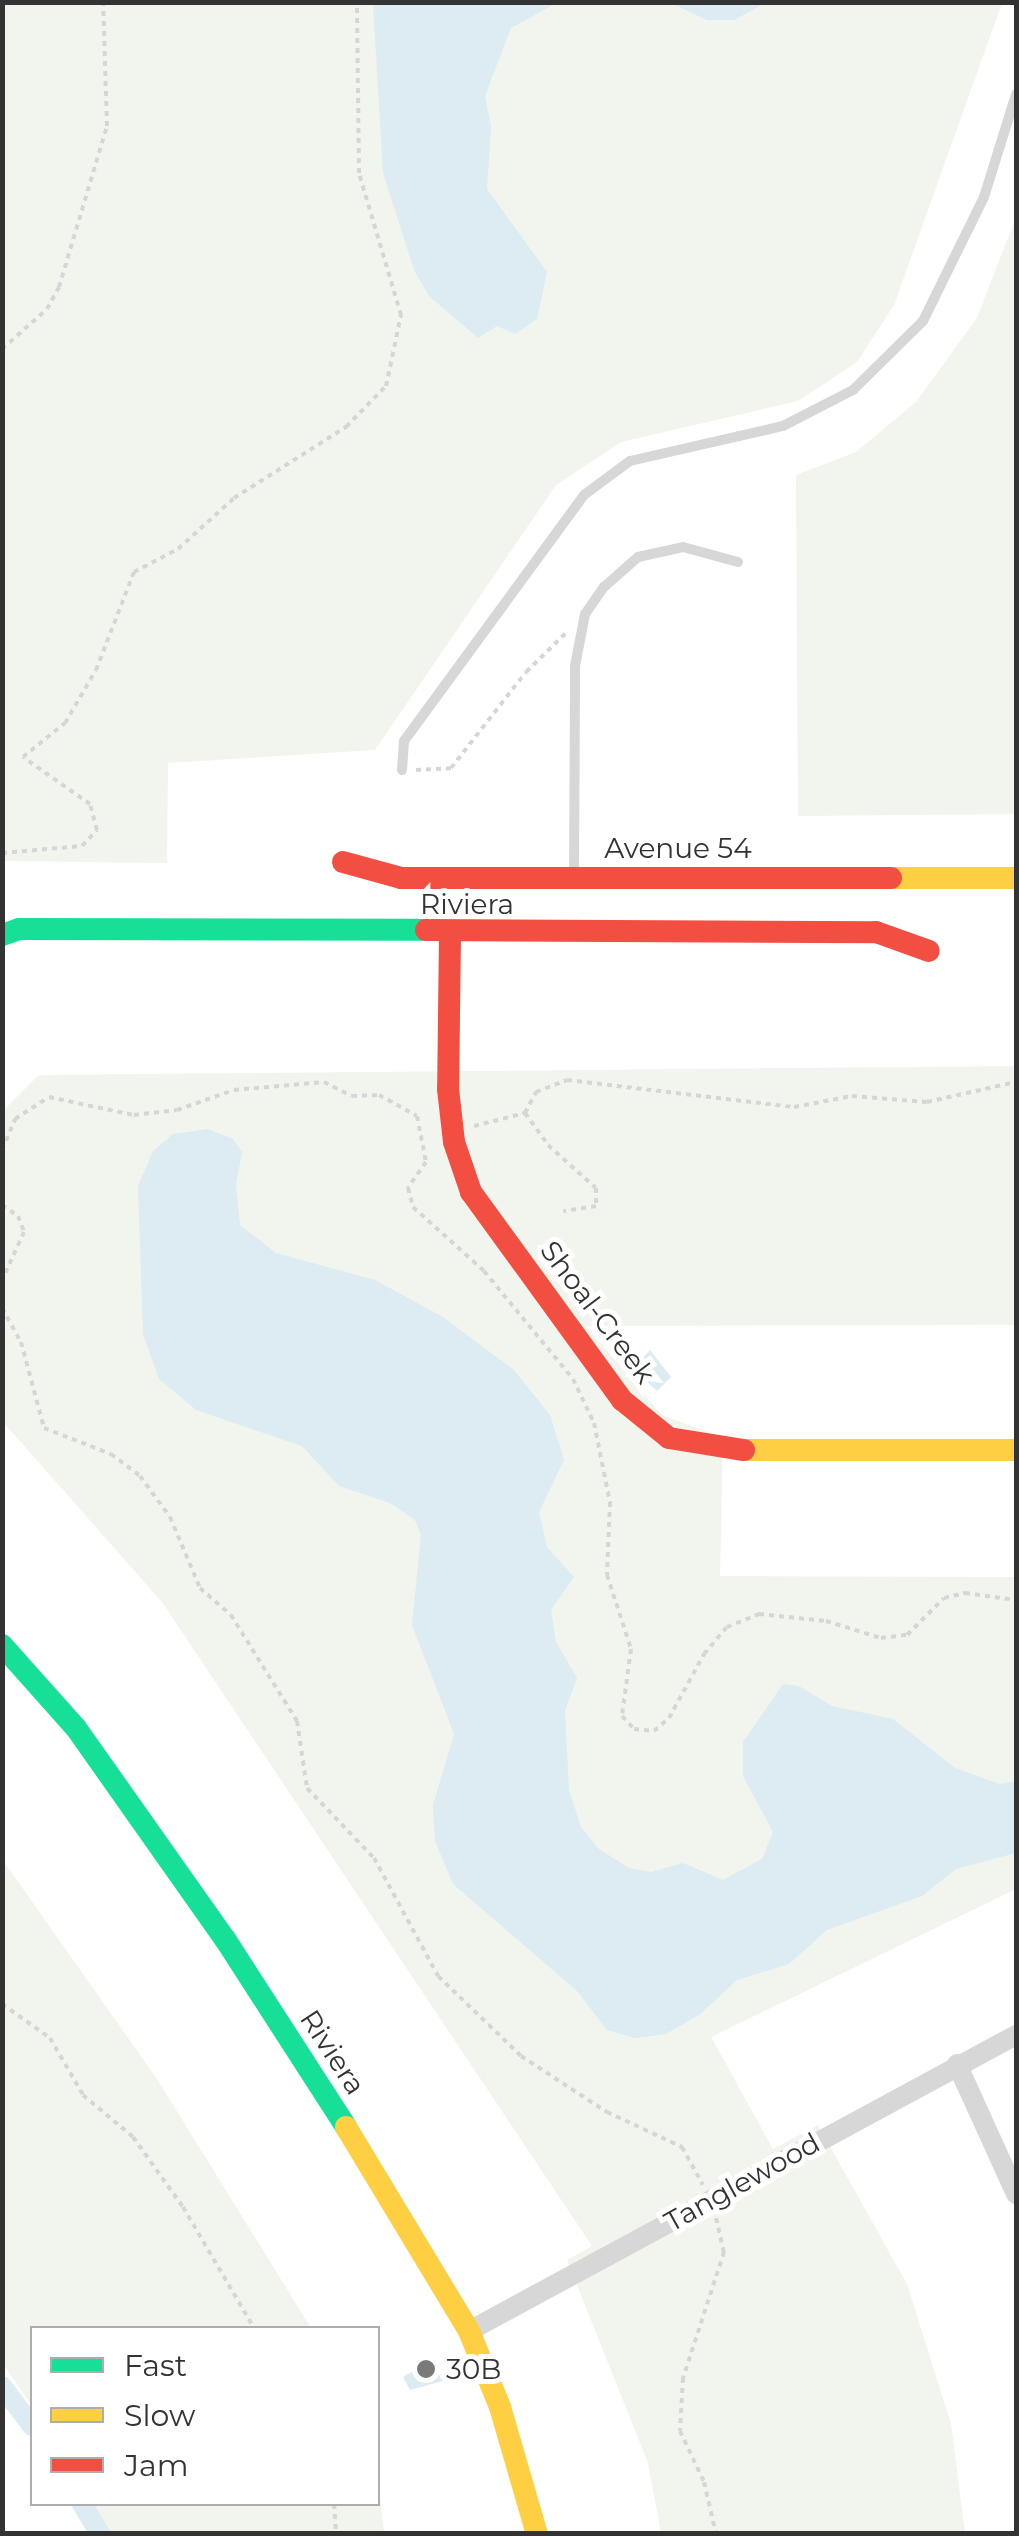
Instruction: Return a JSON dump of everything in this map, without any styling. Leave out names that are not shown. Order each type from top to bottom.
[{"type":"street","name":"Avenue 54","points":[[342,862],[401,878],[1016,878]]},
{"type":"street","name":"Riviera","points":[[2,935],[20,929],[450,934],[876,932],[929,951]]},
{"type":"street","name":"Shoal-Creek","points":[[450,934],[454,1142],[470,1192],[610,1384],[669,1438],[735,1450],[1016,1450]]},
{"type":"street","name":"Riviera","points":[[2,1646],[76,1728],[225,1939],[419,2240],[469,2331],[500,2407],[536,2534]]},
{"type":"street","name":"Tanglewood","points":[[469,2331],[1016,2035]]},
{"type":"street","points":[[958,2064],[1016,2194]]},
{"type":"lane","points":[[402,770],[404,741],[584,495],[630,461],[783,426],[854,390],[923,320],[984,197],[1016,94]]},
{"type":"lane","points":[[574,878],[575,666],[585,614],[604,586],[638,557],[683,547],[738,562]]},
{"type":"path","points":[[2,349],[47,310],[59,286],[107,126],[103,2]]},
{"type":"path","points":[[2,853],[82,846],[96,830],[90,804],[22,757],[65,723],[96,670],[134,572],[178,549],[234,498],[346,427],[386,386],[401,315],[360,173],[357,2]]},
{"type":"path","points":[[402,770],[451,768],[526,672],[585,614]]},
{"type":"path","points":[[525,1114],[536,1092],[567,1080],[794,1106],[852,1096],[927,1102],[1016,1082]]},
{"type":"path","points":[[2,1150],[14,1119],[50,1097],[134,1115],[177,1110],[234,1090],[324,1082],[352,1096],[379,1096],[417,1116],[426,1162]]},
{"type":"path","points":[[525,1114],[472,1126],[426,1162],[408,1188],[413,1208],[484,1270],[573,1379],[594,1423],[610,1502],[607,1574],[631,1649],[622,1716],[634,1729],[654,1731],[669,1718],[704,1654],[728,1627],[758,1614],[826,1621],[882,1638],[907,1635],[944,1598],[965,1592],[1016,1600]]},
{"type":"path","points":[[525,1114],[548,1145],[596,1188],[596,1206],[564,1210]]},
{"type":"path","points":[[2,1205],[18,1216],[24,1232],[2,1280]]},
{"type":"path","points":[[2,1308],[21,1342],[44,1428],[111,1454],[140,1476],[170,1517],[200,1588],[231,1615],[297,1721],[307,1788],[374,1858],[438,1976],[521,2056],[607,2112],[682,2148],[708,2200],[724,2252],[683,2378],[680,2431],[704,2482],[716,2534]]},
{"type":"path","points":[[2,2004],[26,2015],[50,2038],[83,2095],[133,2137],[183,2207],[253,2326]]},
{"type":"path","points":[[334,2506],[336,2534]]},
{"type":"shaded area","points":[[766,2],[734,20],[707,20],[670,3]]},
{"type":"shaded area","points":[[3,3],[1002,3],[894,305],[857,362],[798,401],[621,442],[556,485],[375,750],[168,763],[167,863],[3,861]]},
{"type":"shaded area","points":[[373,3],[557,3],[511,28],[485,96],[491,126],[487,189],[547,272],[537,319],[515,334],[497,326],[478,338],[429,296],[414,270],[383,173]]},
{"type":"shaded area","points":[[1016,217],[1016,814],[798,816],[796,475],[856,452],[916,402],[977,318]]},
{"type":"shaded area","points":[[1016,1066],[1016,1325],[586,1326],[662,1415],[723,1438],[720,1576],[1016,1577],[1016,1889],[711,2037],[773,2149],[818,2125],[907,2284],[951,2424],[965,2533],[661,2533],[648,2463],[567,2260],[592,2246],[162,1602],[3,1422],[2,1112],[39,1075]]},
{"type":"shaded area","points":[[208,1129],[233,1139],[242,1152],[236,1185],[240,1225],[276,1253],[375,1280],[443,1317],[514,1370],[550,1415],[564,1460],[539,1512],[547,1547],[574,1577],[551,1610],[556,1642],[577,1678],[565,1711],[569,1790],[581,1827],[599,1849],[629,1868],[651,1872],[683,1863],[723,1880],[762,1859],[773,1832],[743,1776],[743,1742],[783,1684],[799,1686],[832,1706],[893,1719],[955,1768],[1000,1784],[1016,1781],[1016,1853],[956,1869],[922,1896],[827,1930],[789,1964],[737,1980],[699,2015],[666,2034],[635,2038],[607,2030],[577,1991],[453,1884],[435,1841],[433,1805],[454,1734],[412,1625],[421,1535],[415,1520],[390,1503],[339,1486],[302,1446],[196,1410],[159,1379],[143,1334],[138,1186],[153,1151],[173,1134]]},
{"type":"shaded area","points":[[650,1350],[671,1377],[657,1391],[633,1368]]},
{"type":"shaded area","points":[[2,1859],[157,2079],[310,2326],[30,2326],[30,2403],[3,2364]]},
{"type":"shaded area","name":"30B","points":[[430,2361],[443,2381],[410,2390],[403,2377]]},
{"type":"shaded area","points":[[380,2497],[384,2533],[91,2533],[91,2506],[380,2506]]},
{"type":"waterway","points":[[2,2386],[30,2423]]},
{"type":"waterway","points":[[83,2506],[100,2534]]},
{"type":"traffic: fast","points":[[2,935],[19,929],[426,930]]},
{"type":"traffic: fast","points":[[2,1645],[76,1728],[225,1939],[346,2127]]},
{"type":"traffic: slow","points":[[891,878],[1016,878]]},
{"type":"traffic: slow","points":[[744,1450],[1016,1450]]},
{"type":"traffic: slow","points":[[346,2127],[469,2331],[500,2407],[537,2534]]},
{"type":"traffic: jam","points":[[343,862],[401,878],[891,878]]},
{"type":"traffic: jam","points":[[426,930],[876,932],[929,951]]},
{"type":"traffic: jam","points":[[450,934],[448,1089],[454,1142],[471,1192],[622,1400],[669,1438],[744,1450]]},
{"type":"place","name":"30B","points":[[426,2369]]}]
